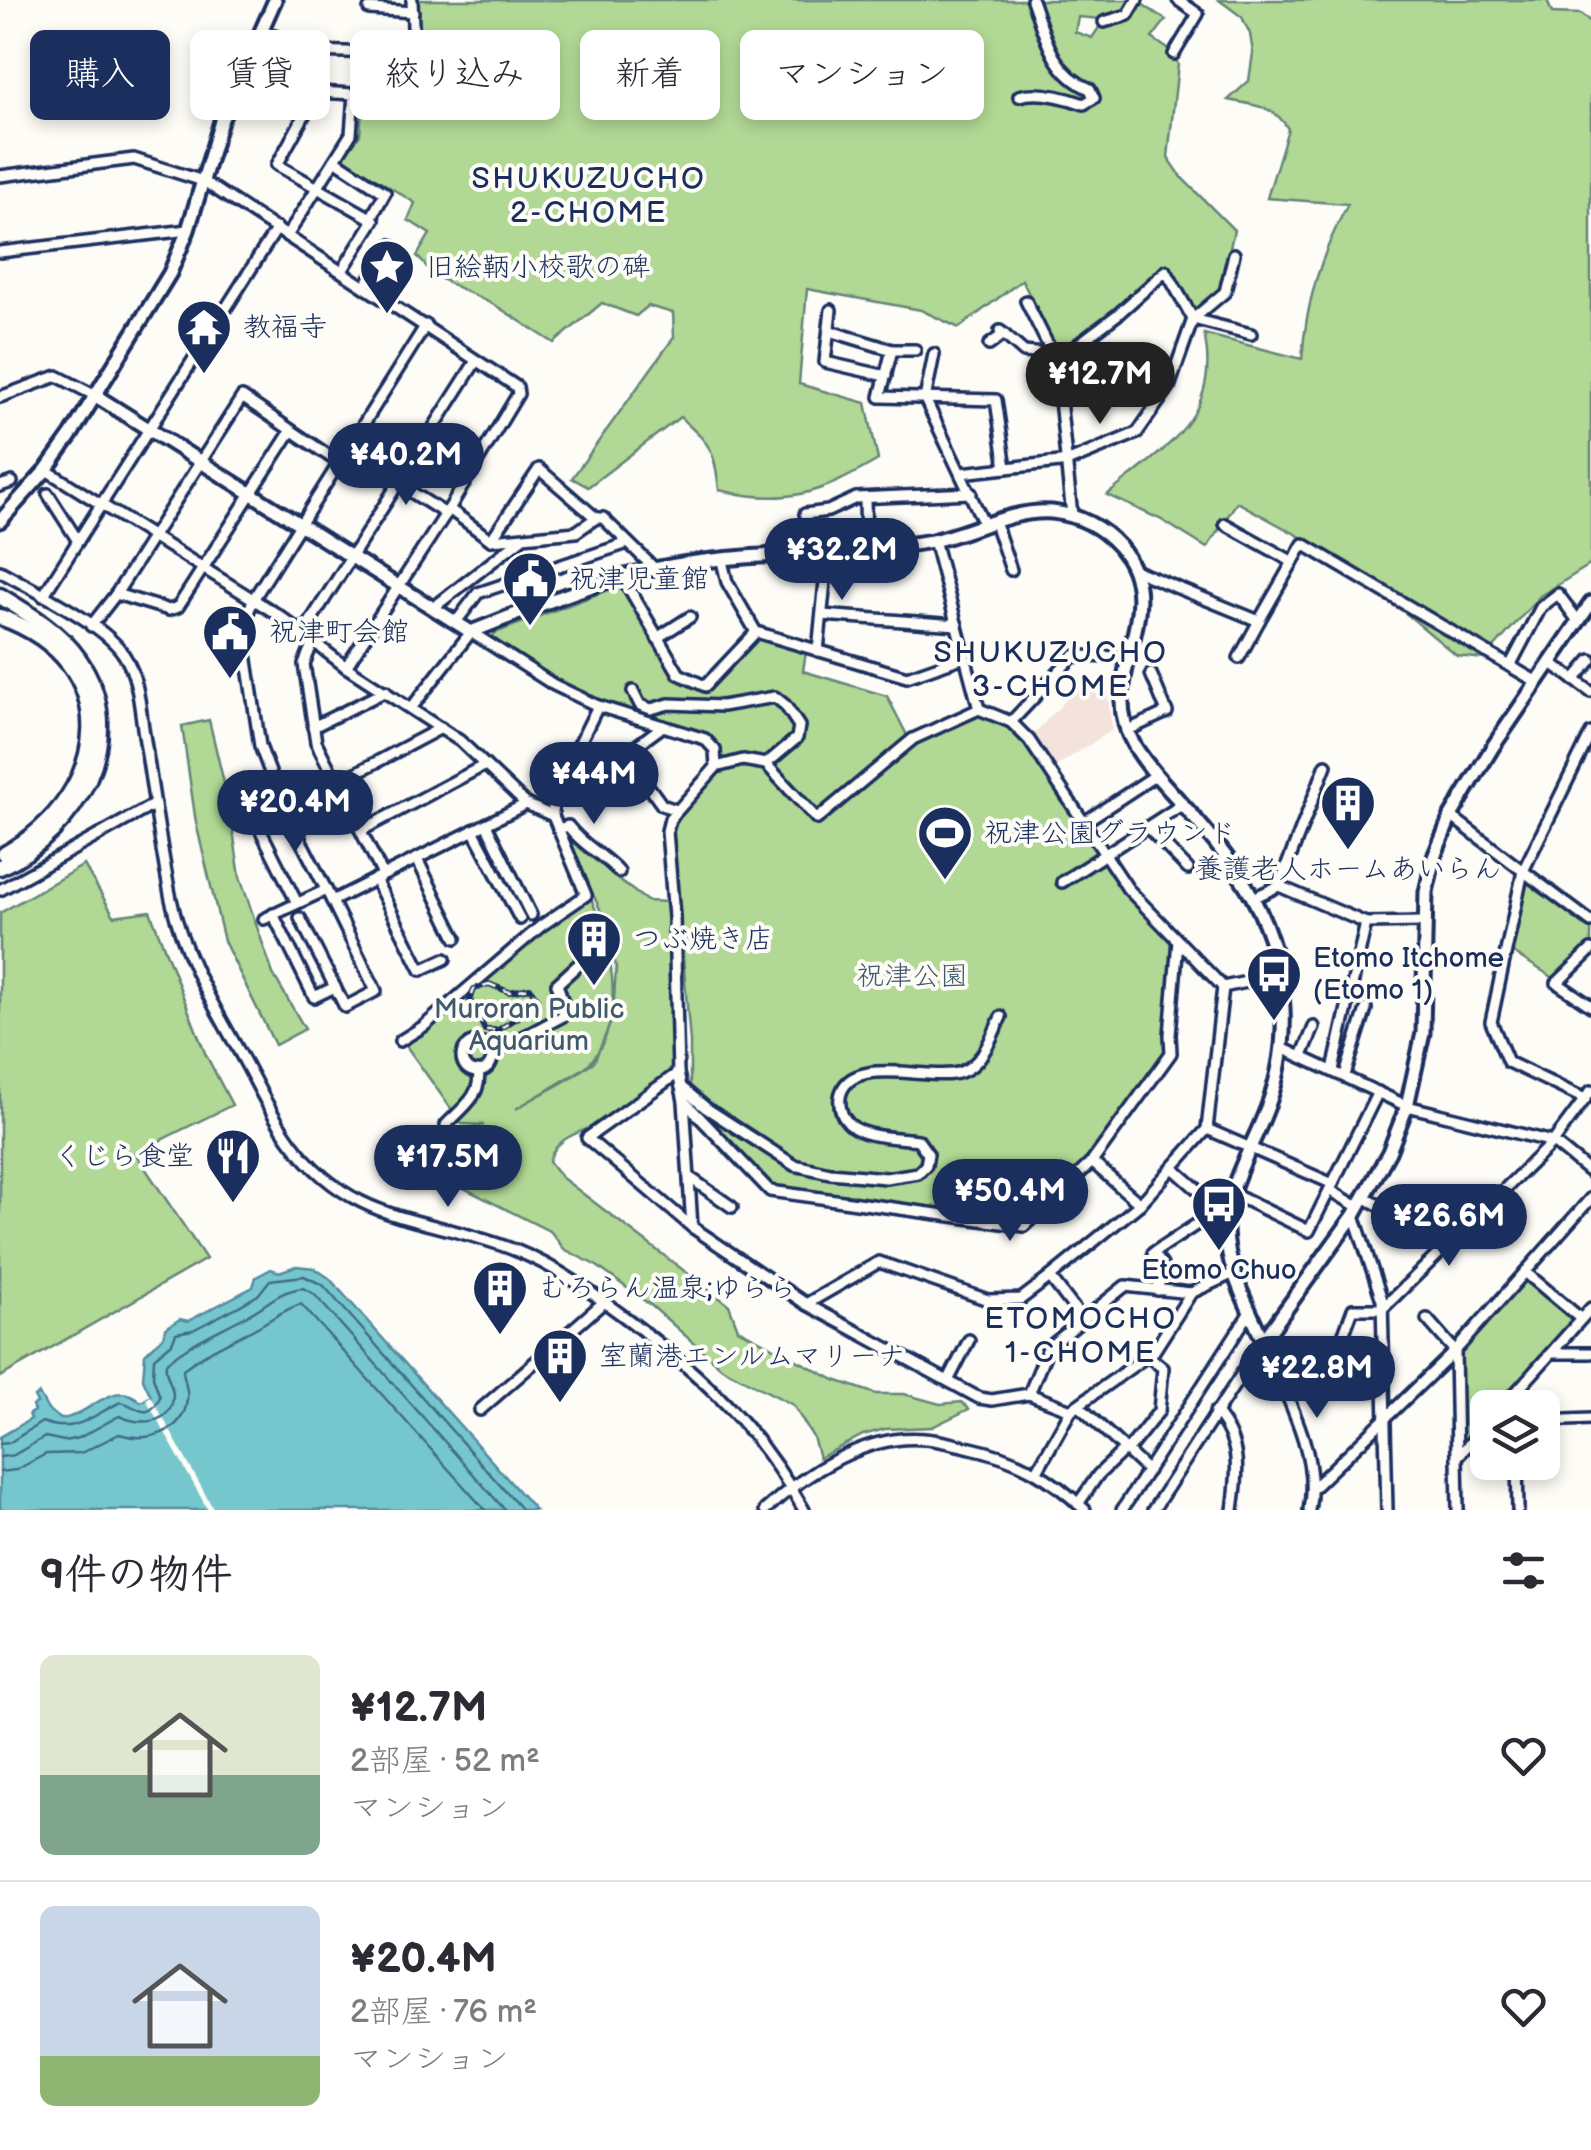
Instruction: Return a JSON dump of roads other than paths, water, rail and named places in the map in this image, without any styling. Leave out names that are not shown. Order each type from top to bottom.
[{"type":"highway","points":[[0,596],[41,622],[78,656],[96,695],[100,740],[94,768],[62,822],[40,843],[0,867]]},
{"type":"highway","points":[[0,617],[39,634],[71,665],[87,694],[91,737],[88,757],[67,800],[38,832],[0,856]]},
{"type":"main road","points":[[263,30],[275,0]]},
{"type":"main road","points":[[0,521],[46,470],[153,304],[188,230],[221,120]]},
{"type":"main road","points":[[96,396],[471,632],[655,569],[934,540],[1046,512],[1087,521],[1109,536],[1134,570],[1140,612],[1126,658],[1120,704],[1126,731],[1156,775],[1228,855],[1255,898],[1280,975],[1282,1048],[1274,1088],[1224,1212],[1234,1273],[1262,1341]]},
{"type":"main road","points":[[1262,1341],[1358,1206],[1389,1152],[1407,1106],[1423,1033],[1423,922],[1434,857],[1452,816],[1591,603]]},
{"type":"street","points":[[330,52],[414,54],[412,0]]},
{"type":"street","points":[[1018,96],[1047,96],[1084,104],[1094,98],[1090,89],[1061,70],[1032,0]]},
{"type":"street","points":[[1104,22],[1128,15],[1137,0]]},
{"type":"street","points":[[1174,54],[1198,14],[1178,0]]},
{"type":"street","points":[[370,9],[413,12]]},
{"type":"street","points":[[287,236],[350,134],[354,94],[330,93]]},
{"type":"street","points":[[299,120],[277,164],[374,220],[342,271]]},
{"type":"street","points":[[0,176],[134,159],[203,181],[517,387],[518,394],[447,512],[346,667]]},
{"type":"street","points":[[335,160],[386,193],[371,218]]},
{"type":"street","points":[[44,596],[277,228]]},
{"type":"street","points":[[0,252],[188,230]]},
{"type":"street","points":[[366,286],[392,245]]},
{"type":"street","points":[[961,472],[1069,461],[1136,433],[1168,387],[1194,319],[1225,292],[1234,254]]},
{"type":"street","points":[[988,345],[1002,332],[1024,352],[1055,358],[1117,315],[1166,272],[1194,319],[1251,334]]},
{"type":"street","points":[[1026,301],[1055,358],[1072,516]]},
{"type":"street","points":[[831,310],[825,362],[886,376]]},
{"type":"street","points":[[300,918],[345,1007],[376,991],[282,804],[260,746],[244,622],[254,598],[426,325]]},
{"type":"street","points":[[830,330],[892,350],[916,350]]},
{"type":"street","points":[[892,350],[880,398],[996,400],[1006,468]]},
{"type":"street","points":[[934,354],[925,399],[1011,570]]},
{"type":"street","points":[[303,633],[476,361]]},
{"type":"street","points":[[0,397],[57,376],[96,396]]},
{"type":"street","points":[[91,626],[116,594],[242,397],[340,464]]},
{"type":"street","points":[[116,594],[169,610],[178,607],[291,431]]},
{"type":"street","points":[[348,452],[491,540],[576,532],[596,518],[603,518],[655,569]]},
{"type":"street","points":[[491,540],[540,469],[596,518]]},
{"type":"street","points":[[46,470],[202,570],[254,598],[346,667],[442,728],[526,804],[553,816]]},
{"type":"street","points":[[0,486],[12,482]]},
{"type":"street","points":[[806,514],[828,511],[856,498],[971,493]]},
{"type":"street","points":[[48,494],[78,541]]},
{"type":"street","points":[[865,500],[866,548]]},
{"type":"street","points":[[1225,524],[1293,562]]},
{"type":"street","points":[[433,608],[524,537]]},
{"type":"street","points":[[934,540],[980,710]]},
{"type":"street","points":[[456,622],[478,593],[628,543]]},
{"type":"street","points":[[1239,658],[1304,544],[1537,682]]},
{"type":"street","points":[[818,651],[828,551]]},
{"type":"street","points":[[722,561],[727,582],[756,632],[907,677],[964,658]]},
{"type":"street","points":[[1134,570],[1259,621]]},
{"type":"street","points":[[0,571],[108,636],[124,654],[132,672],[172,902],[183,939],[200,982],[279,1124],[313,1168],[348,1196],[386,1214],[486,1239],[539,1260],[604,1302],[718,1392],[748,1424],[804,1510]]},
{"type":"street","points":[[623,578],[679,674],[705,686],[756,632]]},
{"type":"street","points":[[1510,666],[1541,607],[1558,594],[1578,621]]},
{"type":"street","points":[[822,614],[957,625]]},
{"type":"street","points":[[657,638],[690,617]]},
{"type":"street","points":[[412,707],[471,632],[554,684],[598,706],[711,743],[718,759],[716,767],[676,810],[667,831],[674,918],[678,1073],[684,1101],[692,1227]]},
{"type":"street","points":[[313,642],[304,664],[316,742],[362,830],[421,970],[445,959]]},
{"type":"street","points":[[1011,722],[1073,656],[1126,658]]},
{"type":"street","points":[[1574,680],[1591,660]]},
{"type":"street","points":[[1550,662],[1591,692]]},
{"type":"street","points":[[1126,731],[1168,712],[1151,674]]},
{"type":"street","points":[[633,690],[640,705],[646,708],[669,704],[722,706],[775,697],[799,726],[796,738],[766,764]]},
{"type":"street","points":[[669,704],[676,690]]},
{"type":"street","points":[[313,727],[386,691]]},
{"type":"street","points":[[400,1041],[424,1026],[540,926],[586,896],[553,816],[556,788],[598,706]]},
{"type":"street","points":[[716,767],[743,760],[766,764],[818,819],[913,739],[980,710],[1011,722],[1029,740],[1086,821],[1128,889],[1223,988]]},
{"type":"street","points":[[556,788],[592,779],[663,726]]},
{"type":"street","points":[[337,783],[442,728]]},
{"type":"street","points":[[1286,1396],[1326,1380],[1353,1309],[1382,1309],[1553,1142],[1588,1097],[1508,1062],[1490,1022],[1523,871],[1591,733]]},
{"type":"street","points":[[625,754],[662,806],[676,810]]},
{"type":"street","points":[[362,830],[485,765]]},
{"type":"street","points":[[1255,898],[1280,886],[1326,765]]},
{"type":"street","points":[[1086,821],[1156,775]]},
{"type":"street","points":[[0,890],[155,804]]},
{"type":"street","points":[[282,804],[255,819],[297,902]]},
{"type":"street","points":[[332,901],[526,804]]},
{"type":"street","points":[[1062,882],[1183,804]]},
{"type":"street","points":[[1452,816],[1591,922]]},
{"type":"street","points":[[486,824],[531,914]]},
{"type":"street","points":[[558,829],[568,826],[586,847],[620,872]]},
{"type":"street","points":[[1148,828],[1188,869]]},
{"type":"street","points":[[473,830],[520,920]]},
{"type":"street","points":[[416,858],[456,938]]},
{"type":"street","points":[[1280,886],[1366,923],[1423,922]]},
{"type":"street","points":[[326,890],[269,916],[314,997],[335,987]]},
{"type":"street","points":[[1333,1070],[1366,923]]},
{"type":"street","points":[[684,1101],[770,1191],[1024,1226],[1092,1162],[1171,1053],[1178,942]]},
{"type":"street","points":[[1591,950],[1557,983],[1591,1006]]},
{"type":"street","points":[[1329,959],[1357,965]]},
{"type":"street","points":[[491,1054],[563,1016],[564,1005],[557,984],[580,962]]},
{"type":"street","points":[[1223,988],[1280,975]]},
{"type":"street","points":[[806,1304],[879,1262],[988,1300],[1021,1299],[1140,1204],[1207,1128],[1223,988]]},
{"type":"street","points":[[1344,1075],[1364,1014],[1346,1011]]},
{"type":"street","points":[[681,1087],[706,1108],[794,1165],[886,1178],[918,1173],[926,1166],[928,1154],[918,1140],[859,1132],[848,1124],[842,1116],[840,1098],[845,1086],[868,1072],[958,1074],[980,1060],[1001,1017]]},
{"type":"street","points":[[1302,1056],[1314,1028]]},
{"type":"street","points":[[478,1042],[487,1046],[491,1054],[487,1067],[478,1071],[465,1066],[462,1056],[465,1048],[478,1042]]},
{"type":"street","points":[[1282,1048],[1407,1106],[1553,1142],[1591,1172]]},
{"type":"street","points":[[446,1125],[477,1094],[478,1071]]},
{"type":"street","points":[[678,1073],[588,1138],[692,1227],[806,1304],[979,1398],[992,1400],[1029,1394],[1075,1408],[1148,1471]]},
{"type":"street","points":[[1234,1194],[1309,1231],[1378,1092]]},
{"type":"street","points":[[1207,1128],[1331,1187],[1358,1206],[1401,1218]]},
{"type":"street","points":[[1092,1162],[1140,1204]]},
{"type":"street","points":[[1158,1290],[1162,1265],[1153,1253],[1224,1212],[1172,1168]]},
{"type":"street","points":[[688,1177],[732,1207]]},
{"type":"street","points":[[1314,1487],[1455,1351],[1591,1198]]},
{"type":"street","points":[[1358,1206],[1382,1309],[1387,1510]]},
{"type":"street","points":[[1526,1272],[1581,1319]]},
{"type":"street","points":[[1029,1394],[1048,1348],[1125,1286],[1191,1293],[1234,1273]]},
{"type":"street","points":[[1050,1277],[1083,1320]]},
{"type":"street","points":[[1037,1472],[1075,1408],[1148,1356],[1191,1293]]},
{"type":"street","points":[[480,1410],[604,1302]]},
{"type":"street","points":[[1519,1390],[1591,1308]]},
{"type":"street","points":[[1122,1510],[1250,1312]]},
{"type":"street","points":[[1428,1319],[1455,1351],[1458,1510]]},
{"type":"street","points":[[948,1381],[969,1340]]},
{"type":"street","points":[[1262,1341],[1301,1434],[1314,1487],[1308,1510]]},
{"type":"street","points":[[1153,1510],[1262,1341]]},
{"type":"street","points":[[1552,1353],[1591,1353]]},
{"type":"street","points":[[765,1510],[790,1488],[859,1449],[900,1439],[925,1438],[993,1453],[1037,1472],[1082,1507],[1098,1475],[1159,1412],[1162,1368],[1148,1356]]},
{"type":"street","points":[[1215,1412],[1226,1424],[1239,1462],[1232,1510]]},
{"type":"street","points":[[1560,1421],[1591,1420]]},
{"type":"street","points":[[1457,1457],[1470,1443]]},
{"type":"street","points":[[1517,1480],[1518,1510]]},
{"type":"water","points":[[296,1266],[314,1268],[329,1278],[535,1510],[0,1510],[0,1437],[31,1419],[32,1406],[37,1403],[34,1397],[39,1394],[48,1410],[61,1419],[111,1395],[131,1395],[141,1402],[151,1396],[143,1379],[145,1354],[164,1336],[166,1328],[180,1319],[188,1321],[253,1287],[256,1277],[271,1269],[279,1272]]},
{"type":"railway","points":[[489,984],[509,992],[530,988],[537,998],[536,1006],[498,1030],[485,1030],[470,1001],[474,989],[489,984]]},
{"type":"place","name":"旧絵鞆小校歌の碑","points":[[387,316]]},
{"type":"place","name":"教福寺","points":[[204,376]]},
{"type":"place","name":"祝津児童館","points":[[530,628]]},
{"type":"place","name":"祝津町会館","points":[[230,681]]},
{"type":"place","name":"養護老人ホームあいらん","points":[[1348,852]]},
{"type":"place","name":"祝津公園グラウンド","points":[[945,882]]},
{"type":"place","name":"つぶ焼き店","points":[[594,988]]},
{"type":"place","name":"Etomo Itchome (Etomo 1)","points":[[1274,1023]]},
{"type":"place","name":"くじら食堂","points":[[233,1205]]},
{"type":"place","name":"Etomo Chuo","points":[[1219,1253]]},
{"type":"place","name":"むろらん温泉;ゆらら","points":[[500,1337]]},
{"type":"place","name":"室蘭港エンルムマリーナ","points":[[560,1405]]},
{"type":"district","name":"SHUKUZUCHO 2-CHOME","points":[[589,196]]},
{"type":"district","name":"SHUKUZUCHO 3-CHOME","points":[[1051,670]]},
{"type":"district","name":"ETOMOCHO 1-CHOME","points":[[1081,1336]]},
{"type":"park label","name":"祝津公園","points":[[912,976]]},
{"type":"park label","name":"Muroran Public Aquarium","points":[[529,1025]]}]
